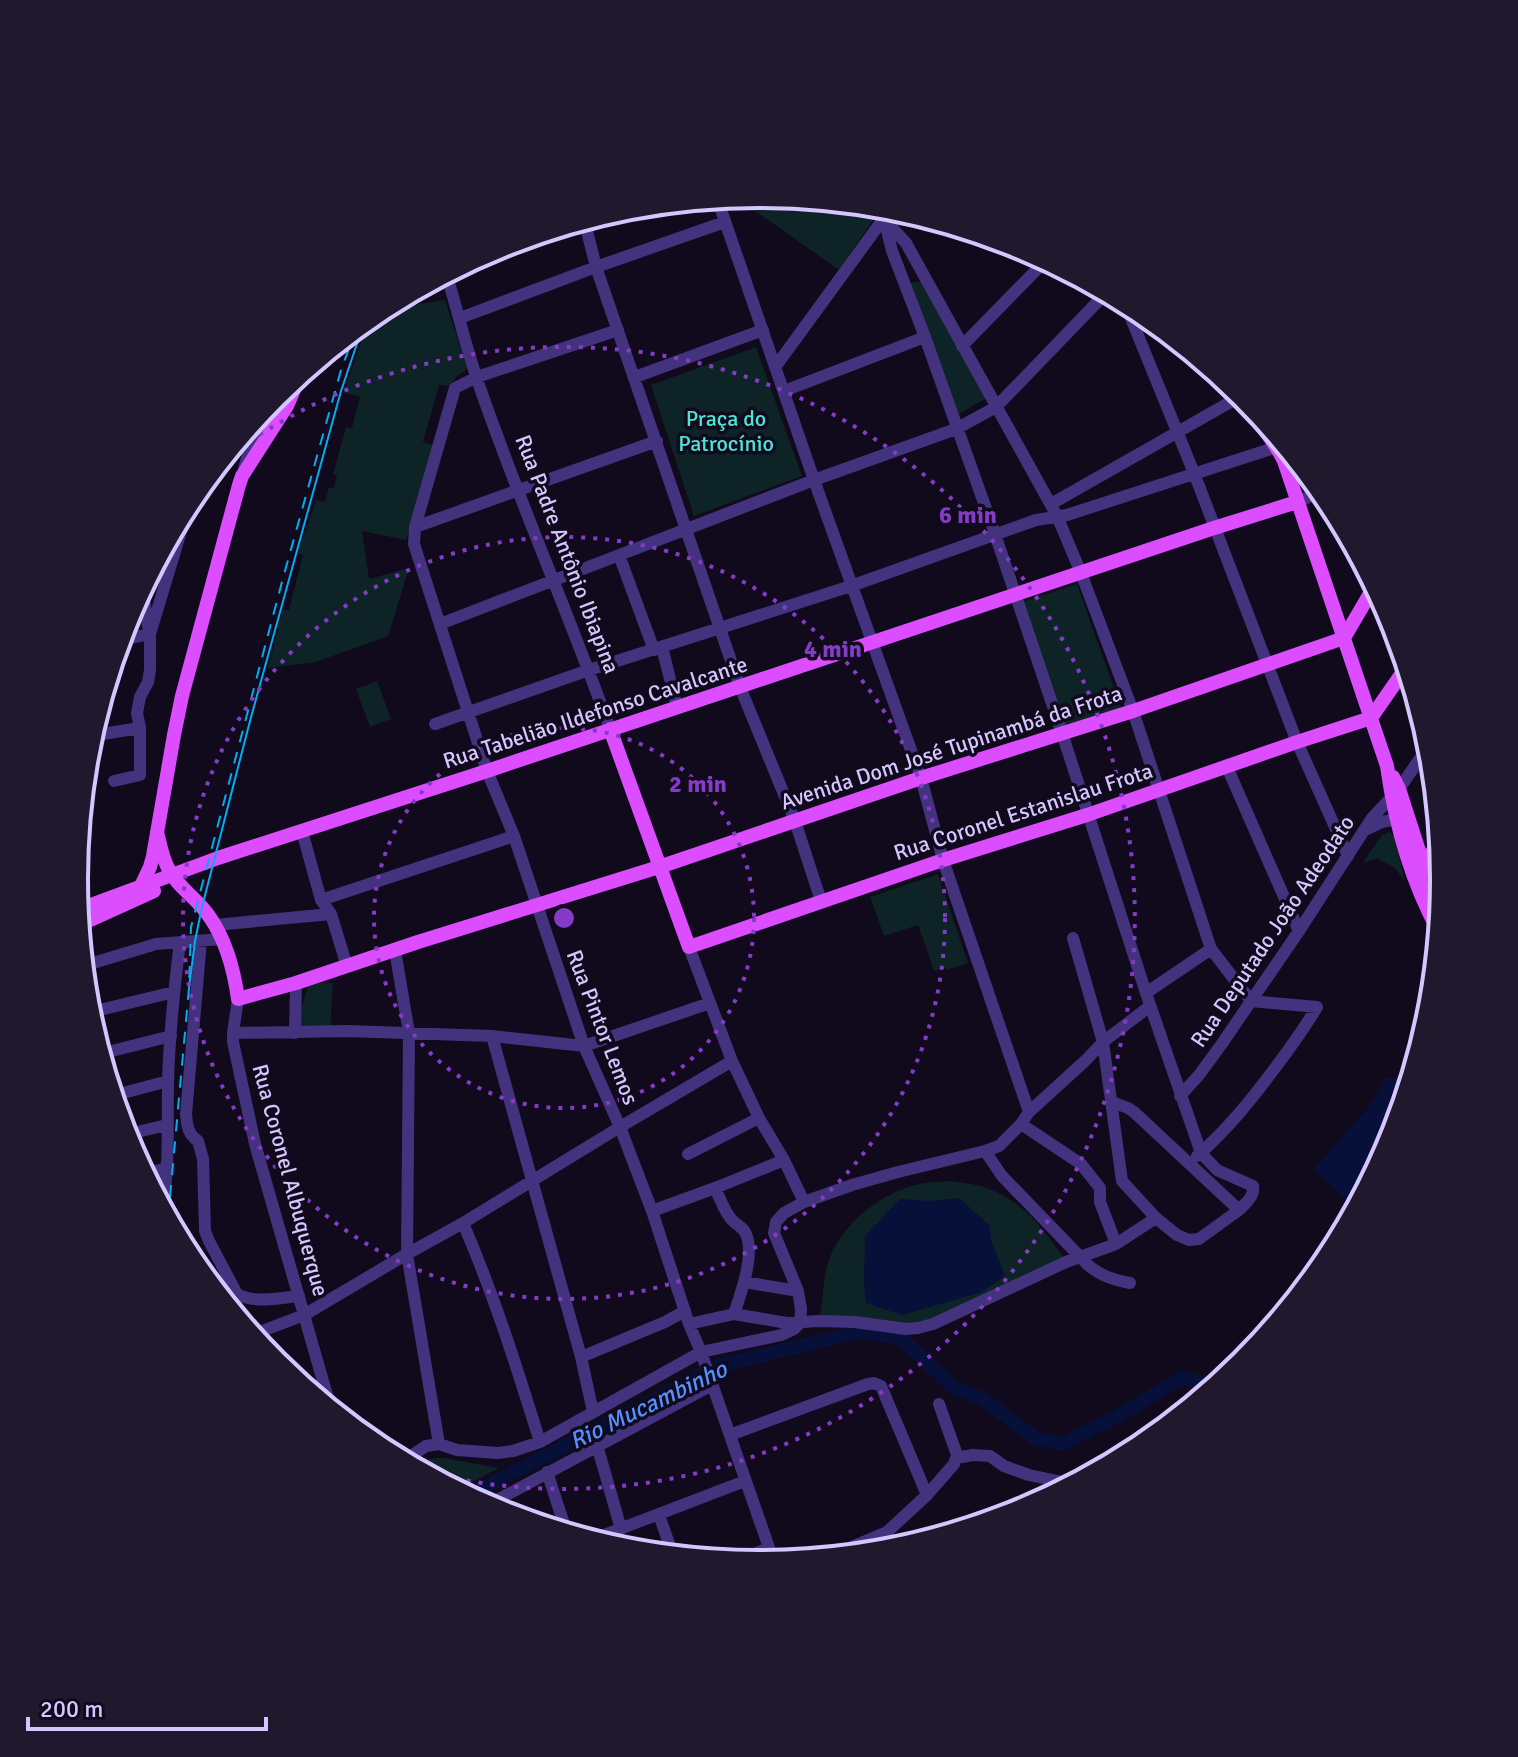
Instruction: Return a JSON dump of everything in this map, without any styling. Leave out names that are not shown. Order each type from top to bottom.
[{"type":"main road","points":[[140,888],[150,867],[182,696],[242,476],[290,400]]},
{"type":"main road","points":[[1287,466],[1387,766],[1417,868],[1417,889],[1429,913]]},
{"type":"main road","name":"Rua Tabelião Ildefonso Cavalcante","points":[[174,878],[302,831],[1297,502]]},
{"type":"main road","points":[[1344,638],[1368,597]]},
{"type":"main road","name":"Avenida Dom José Tupinambá da Frota","points":[[238,999],[659,867],[1344,638]]},
{"type":"main road","points":[[1371,718],[1399,678]]},
{"type":"main road","name":"Rua Coronel Estanislau Frota","points":[[689,947],[1371,718]]},
{"type":"main road","name":"Rua Padre Antônio Ibiapina","points":[[610,729],[689,947]]},
{"type":"main road","points":[[1395,793],[1397,819],[1430,894]]},
{"type":"main road","points":[[157,832],[166,864],[174,878]]},
{"type":"main road","points":[[1417,868],[1429,853]]},
{"type":"main road","points":[[89,913],[140,888],[174,878]]},
{"type":"main road","points":[[89,913],[174,878]]},
{"type":"main road","name":"Rua Coronel Albuquerque","points":[[174,878],[202,907],[218,932],[235,978],[238,999]]},
{"type":"street","points":[[460,318],[596,267],[721,210],[921,778],[943,860],[1029,1112]]},
{"type":"street","points":[[776,366],[883,219]]},
{"type":"street","points":[[884,219],[892,251],[995,534],[1201,1153],[1217,1170],[1253,1186],[1253,1192],[1239,1210],[1199,1239],[1189,1240],[1177,1235],[1156,1218],[1122,1181],[1103,1042],[1073,938]]},
{"type":"street","points":[[885,219],[906,243],[1054,510],[1133,711],[1211,949],[1251,1001],[1317,1007],[1305,1028],[1244,1109],[1188,1164]]},
{"type":"street","points":[[587,230],[596,267],[740,687],[795,821],[821,901]]},
{"type":"street","points":[[892,251],[898,244],[906,243]]},
{"type":"street","points":[[962,346],[1038,269]]},
{"type":"street","name":"Rua Padre Antônio Ibiapina","points":[[449,284],[477,377],[610,729]]},
{"type":"street","points":[[440,624],[814,480],[956,429],[996,407],[1099,300]]},
{"type":"street","points":[[1132,321],[1297,742],[1348,856]]},
{"type":"street","points":[[477,377],[618,330]]},
{"type":"street","points":[[635,377],[763,330]]},
{"type":"street","points":[[784,391],[925,337]]},
{"type":"street","name":"Rua Pintor Lemos","points":[[477,377],[459,384],[452,393],[415,527],[415,552],[487,771],[514,836],[584,1046],[620,1127],[652,1211],[769,1548]]},
{"type":"street","points":[[435,724],[589,670],[851,586],[1036,520],[1228,400]]},
{"type":"street","points":[[283,406],[287,406]]},
{"type":"street","points":[[242,476],[252,440]]},
{"type":"street","points":[[415,527],[657,441]]},
{"type":"street","points":[[1054,510],[1067,515],[1194,473],[1278,454]]},
{"type":"street","points":[[1297,502],[1310,496]]},
{"type":"street","points":[[619,555],[658,648],[677,707]]},
{"type":"street","points":[[150,634],[171,557]]},
{"type":"street","points":[[114,781],[140,775],[137,713],[150,670],[150,634],[145,608]]},
{"type":"street","points":[[133,637],[150,634]]},
{"type":"street","points":[[104,734],[140,728]]},
{"type":"street","name":"Rua Deputado João Adeodato","points":[[1180,1096],[1199,1075],[1251,1001],[1378,811],[1419,760]]},
{"type":"street","points":[[1227,767],[1299,931]]},
{"type":"street","points":[[1364,831],[1397,819]]},
{"type":"street","points":[[302,831],[321,900],[331,914],[347,966]]},
{"type":"street","points":[[321,900],[514,836]]},
{"type":"street","points":[[94,963],[147,946],[201,941],[218,932],[331,914]]},
{"type":"street","points":[[201,941],[186,1123],[191,1136],[198,1141],[203,1159],[204,1220],[209,1241],[232,1288],[243,1298],[263,1300],[299,1296]]},
{"type":"street","points":[[164,1189],[168,1081],[180,942]]},
{"type":"street","name":"Rua Padre Antônio Ibiapina","points":[[689,947],[732,1061],[804,1202]]},
{"type":"street","points":[[414,1454],[426,1446],[439,1444],[457,1450],[513,1451],[540,1442],[702,1358],[794,1329],[801,1309],[798,1291],[774,1233],[780,1216],[804,1202],[1004,1143],[1029,1112],[1148,999],[1211,949]]},
{"type":"street","points":[[395,950],[409,1033],[407,1254],[439,1444]]},
{"type":"street","points":[[295,1033],[296,983]]},
{"type":"street","points":[[101,1010],[174,992]]},
{"type":"street","name":"Rua Coronel Albuquerque","points":[[238,999],[233,1033],[235,1051],[255,1144],[326,1390]]},
{"type":"street","points":[[233,1033],[347,1031],[492,1036],[584,1046],[710,1003]]},
{"type":"street","points":[[111,1051],[171,1036]]},
{"type":"street","points":[[492,1036],[581,1357],[593,1412]]},
{"type":"street","points":[[264,1330],[304,1315],[732,1061]]},
{"type":"street","points":[[124,1093],[168,1081]]},
{"type":"street","points":[[1112,1102],[1134,1112],[1239,1210]]},
{"type":"street","points":[[688,1154],[759,1118]]},
{"type":"street","points":[[1021,1124],[1081,1164],[1100,1188],[1100,1202],[1116,1244]]},
{"type":"street","points":[[138,1132],[167,1125]]},
{"type":"street","points":[[985,1151],[1002,1176],[1088,1265],[1103,1276],[1130,1283]]},
{"type":"street","points":[[652,1211],[784,1160]]},
{"type":"street","points":[[155,1171],[167,1168]]},
{"type":"street","points":[[1100,1188],[1122,1181]]},
{"type":"street","points":[[715,1188],[731,1220],[740,1226],[748,1238],[744,1282],[734,1314]]},
{"type":"street","points":[[581,1357],[665,1322],[687,1317],[734,1314],[794,1323],[855,1322],[918,1328],[933,1324],[1081,1256],[1116,1244],[1156,1218]]},
{"type":"street","points":[[463,1223],[483,1268],[540,1442]]},
{"type":"street","points":[[744,1282],[798,1291]]},
{"type":"street","points":[[238,1300],[243,1298]]},
{"type":"street","points":[[501,1498],[711,1383]]},
{"type":"street","points":[[730,1435],[868,1384],[878,1384],[927,1495]]},
{"type":"street","points":[[867,1541],[887,1532],[927,1495],[954,1464],[956,1458],[939,1404]]},
{"type":"street","points":[[597,1445],[621,1529]]},
{"type":"street","points":[[956,1458],[990,1456],[1004,1466],[1055,1480]]},
{"type":"street","points":[[547,1472],[563,1520]]},
{"type":"street","points":[[610,1533],[745,1481]]},
{"type":"street","points":[[659,1515],[669,1544]]},
{"type":"street","points":[[765,1550],[769,1548]]},
{"type":"green space","points":[[803,209],[847,213],[871,217],[873,220],[839,270],[754,210]]},
{"type":"green space","points":[[921,281],[988,397],[956,416],[910,283]]},
{"type":"green space","points":[[445,300],[467,368],[449,386],[439,385],[423,442],[433,445],[406,540],[362,531],[369,579],[409,568],[388,636],[316,662],[268,668],[283,609],[289,610],[303,555],[298,553],[316,500],[325,502],[329,487],[334,488],[337,476],[333,474],[346,427],[352,428],[360,397],[344,392],[363,338],[412,305]]},
{"type":"green space","name":"Praça do Patrocínio","points":[[756,347],[802,476],[694,516],[651,385]]},
{"type":"green space","points":[[1077,584],[1121,708],[1065,728],[1022,602]]},
{"type":"green space","points":[[377,681],[391,719],[370,727],[356,689]]},
{"type":"green space","points":[[1390,832],[1395,838],[1405,882],[1396,869],[1377,858],[1362,864],[1382,835]]},
{"type":"green space","points":[[938,874],[968,963],[934,971],[918,925],[884,936],[870,897]]},
{"type":"green space","points":[[309,983],[333,983],[330,1033],[298,1031],[298,1018]]},
{"type":"green space","points":[[951,1181],[985,1187],[1014,1202],[1042,1229],[1066,1262],[933,1324],[819,1321],[827,1266],[849,1226],[873,1205],[900,1190],[919,1184]]},
{"type":"green space","points":[[444,1458],[499,1468],[470,1483],[426,1460]]},
{"type":"shaded area","points":[[1399,1077],[1379,1135],[1347,1201],[1314,1169],[1368,1108],[1386,1078]]},
{"type":"shaded area","points":[[959,1198],[989,1225],[992,1243],[1005,1276],[982,1292],[902,1315],[866,1303],[865,1236],[900,1199],[929,1201]]},
{"type":"waterway","name":"Rio Mucambinho","points":[[482,1489],[719,1366],[862,1331],[902,1339],[954,1388],[982,1398],[1035,1438],[1062,1444],[1109,1421],[1182,1378],[1201,1383]]},
{"type":"tram line","points":[[189,988],[202,907],[250,721],[341,391],[358,341]]},
{"type":"railway","points":[[170,1199],[189,988],[191,927],[283,578],[349,347]]}]
